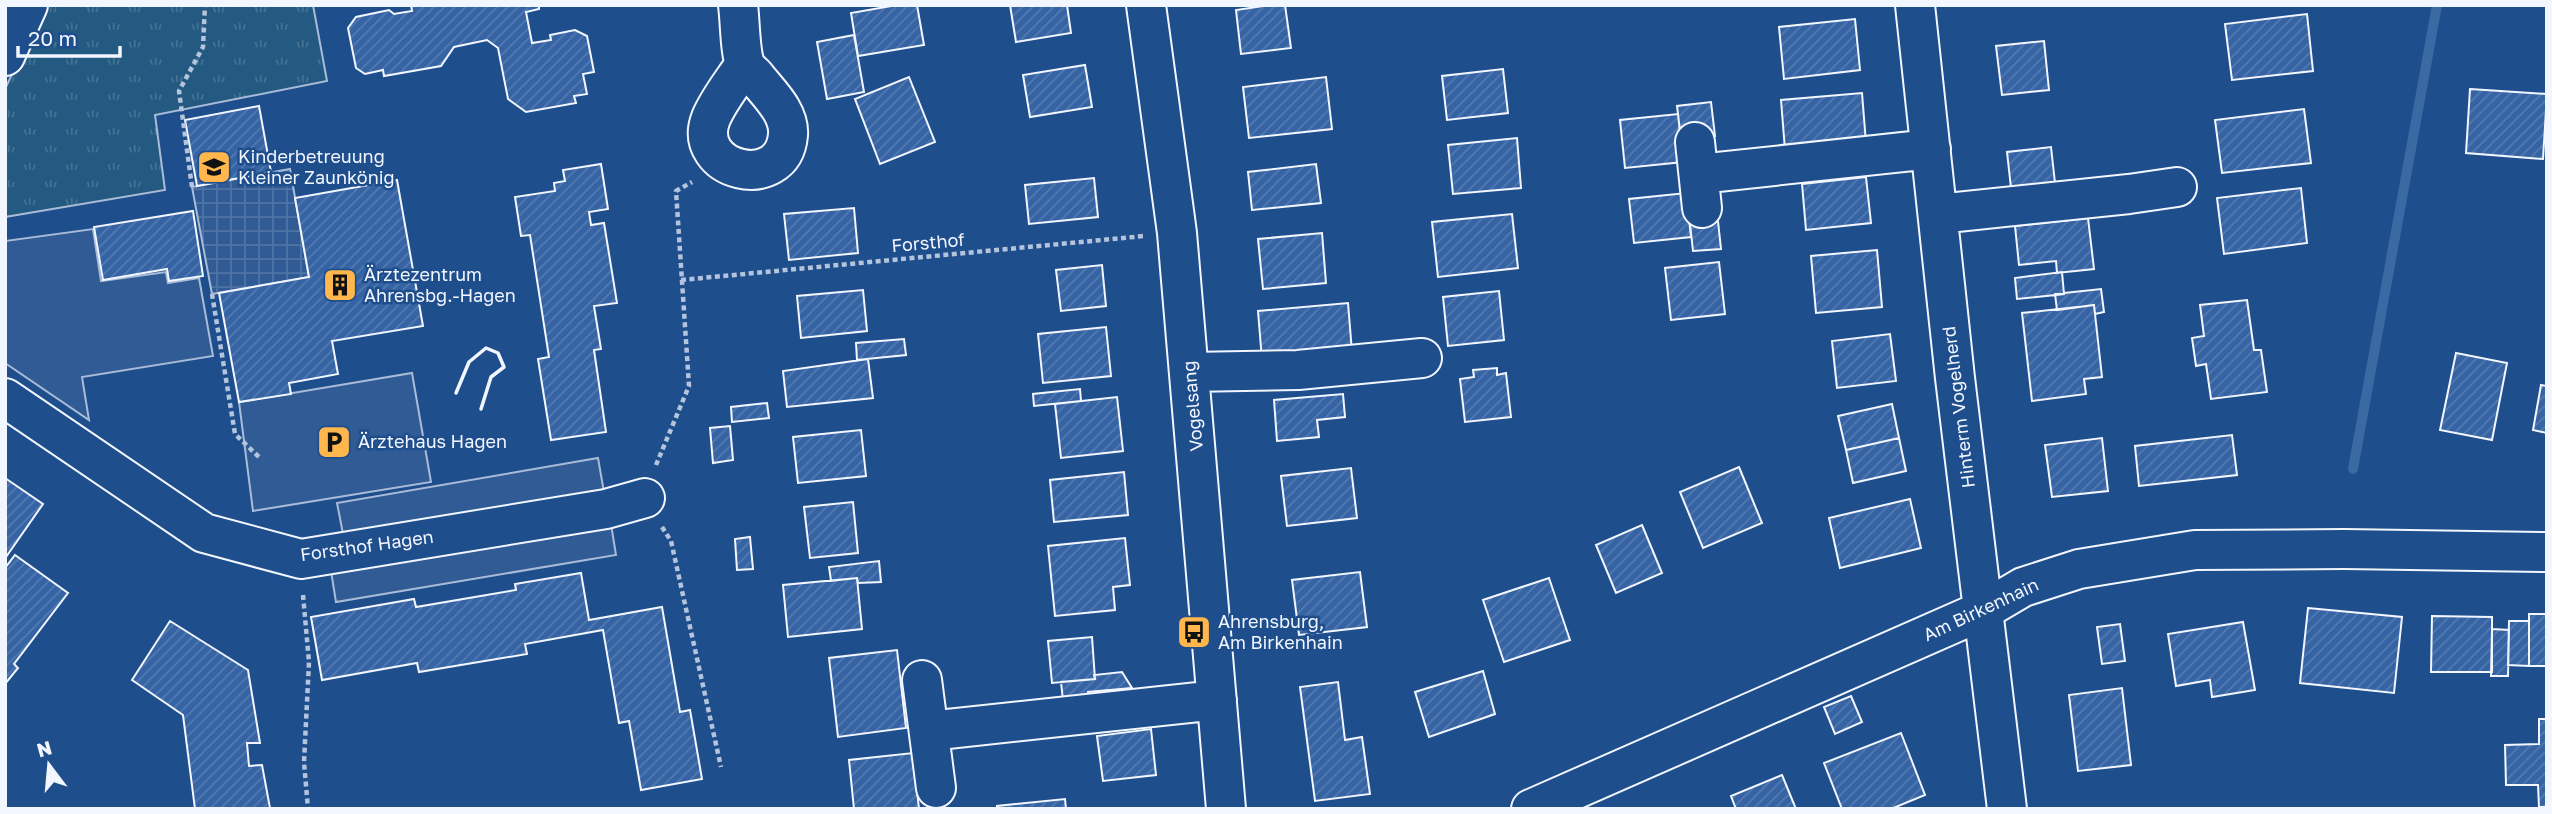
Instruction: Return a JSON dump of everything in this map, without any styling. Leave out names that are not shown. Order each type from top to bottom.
[{"type":"street","points":[[5,56],[27,5]]},
{"type":"street","points":[[738,5],[745,64],[783,112],[788,125],[786,146],[780,155],[766,167],[746,171],[727,164],[714,150],[710,141],[711,119],[745,64]]},
{"type":"street","name":"Vogelsang","points":[[1146,5],[1177,233],[1191,372],[1226,809]]},
{"type":"street","name":"Hinterm Vogelherd","points":[[1915,5],[2007,809]]},
{"type":"street","points":[[1699,175],[1931,149]]},
{"type":"street","points":[[1937,214],[2177,187]]},
{"type":"street","points":[[1191,372],[1298,370],[1422,358]]},
{"type":"street","name":"Forsthof Hagen","points":[[5,398],[204,533],[300,559],[606,509],[645,498]]},
{"type":"street","name":"Am Birkenhain","points":[[1531,809],[1984,610],[2023,587],[2079,569],[2195,550],[2547,552]]},
{"type":"street","points":[[922,680],[936,788]]},
{"type":"street","points":[[929,731],[1217,700]]},
{"type":"path","points":[[192,187],[179,91],[203,47],[205,5]]},
{"type":"path","points":[[721,768],[671,541],[645,498],[660,453],[689,386],[676,191],[727,164]]},
{"type":"path","name":"Forsthof","points":[[681,280],[1177,233]]},
{"type":"path","points":[[212,294],[235,433],[261,459]]},
{"type":"path","points":[[300,559],[309,662],[304,762],[308,809]]},
{"type":"green space","points":[[45,5],[313,5],[327,81],[155,115],[165,190],[5,217],[5,89]]},
{"type":"shaded area","points":[[290,169],[309,277],[212,294],[192,187]]},
{"type":"shaded area","points":[[93,229],[101,281],[166,272],[168,283],[199,278],[213,356],[82,377],[89,420],[5,363],[5,241]]},
{"type":"shaded area","name":"Ärztehaus Hagen","points":[[412,373],[431,482],[253,511],[239,402]]},
{"type":"shaded area","points":[[598,458],[605,498],[344,539],[337,503]]},
{"type":"shaded area","points":[[610,518],[616,555],[336,602],[330,565]]},
{"type":"building","points":[[411,5],[539,5],[539,9],[526,12],[532,43],[551,40],[550,35],[575,30],[587,36],[594,72],[583,74],[587,94],[574,96],[576,103],[526,112],[508,99],[498,48],[487,40],[454,47],[441,66],[384,76],[383,70],[365,74],[356,68],[348,28],[356,17],[389,10],[394,14],[412,11]]},
{"type":"building","points":[[897,5],[917,5],[924,45],[858,56],[851,13]]},
{"type":"building","points":[[1010,5],[1067,5],[1071,33],[1016,42]]},
{"type":"building","points":[[1285,5],[1291,48],[1241,54],[1236,10]]},
{"type":"building","points":[[2307,14],[2313,71],[2232,80],[2225,24]]},
{"type":"building","points":[[1855,19],[1860,70],[1784,79],[1779,27]]},
{"type":"building","points":[[854,35],[864,92],[827,99],[817,42]]},
{"type":"building","points":[[2044,41],[2049,90],[2002,95],[1996,46]]},
{"type":"building","points":[[1085,65],[1092,107],[1030,117],[1023,75]]},
{"type":"building","points":[[1503,69],[1508,113],[1447,120],[1442,76]]},
{"type":"building","points":[[909,77],[935,142],[880,164],[855,99]]},
{"type":"building","points":[[1326,77],[1332,129],[1249,138],[1243,87]]},
{"type":"building","points":[[2470,89],[2547,94],[2543,159],[2466,153]]},
{"type":"building","points":[[1862,93],[1866,143],[1785,150],[1781,100]]},
{"type":"building","points":[[1711,102],[1715,136],[1681,139],[1677,106]]},
{"type":"building","points":[[259,106],[271,172],[197,186],[185,120]]},
{"type":"building","points":[[2304,109],[2311,163],[2222,173],[2215,120]]},
{"type":"building","points":[[1678,114],[1683,162],[1625,168],[1620,120]]},
{"type":"building","points":[[1517,138],[1521,188],[1453,194],[1448,145]]},
{"type":"building","points":[[2051,147],[2055,183],[2011,188],[2007,152]]},
{"type":"building","points":[[601,164],[608,209],[589,212],[591,225],[604,223],[617,303],[594,306],[601,349],[594,350],[606,432],[551,440],[538,359],[549,357],[530,235],[521,236],[515,197],[555,191],[554,183],[565,181],[563,170]]},
{"type":"building","points":[[1316,164],[1321,203],[1252,210],[1248,172]]},
{"type":"building","points":[[1866,177],[1871,223],[1806,230],[1802,184]]},
{"type":"building","points":[[1094,178],[1098,217],[1029,224],[1025,185]]},
{"type":"building","name":"Ärztezentrum Ahrensbg.-Hagen","points":[[397,180],[423,326],[332,341],[338,374],[289,383],[291,394],[239,402],[219,293],[309,277],[295,198]]},
{"type":"building","points":[[2301,188],[2307,243],[2224,254],[2217,198]]},
{"type":"building","points":[[1686,193],[1691,237],[1634,243],[1629,199]]},
{"type":"building","points":[[854,208],[858,253],[789,260],[784,214]]},
{"type":"building","points":[[193,211],[203,276],[169,281],[167,269],[103,280],[94,227]]},
{"type":"building","points":[[1717,212],[1721,249],[1693,251],[1689,215]]},
{"type":"building","points":[[1512,214],[1518,268],[1438,277],[1432,222]]},
{"type":"building","points":[[2088,218],[2094,269],[2057,273],[2056,261],[2019,265],[2015,226]]},
{"type":"building","points":[[1322,233],[1326,283],[1263,289],[1258,239]]},
{"type":"building","points":[[1877,250],[1882,307],[1816,313],[1811,256]]},
{"type":"building","points":[[1719,262],[1725,314],[1671,320],[1665,268]]},
{"type":"building","points":[[1102,265],[1106,306],[1061,311],[1056,270]]},
{"type":"building","points":[[2062,272],[2064,294],[2017,299],[2015,278]]},
{"type":"building","points":[[2101,289],[2104,312],[2095,314],[2094,305],[2057,310],[2055,294]]},
{"type":"building","points":[[863,290],[867,331],[801,338],[797,296]]},
{"type":"building","points":[[1499,291],[1504,340],[1448,346],[1443,297]]},
{"type":"building","points":[[2247,300],[2254,350],[2261,350],[2267,392],[2211,399],[2206,364],[2196,366],[2192,338],[2204,336],[2200,305]]},
{"type":"building","points":[[1348,303],[1352,352],[1262,360],[1258,311]]},
{"type":"building","points":[[2094,305],[2102,377],[2084,379],[2086,394],[2032,401],[2022,313]]},
{"type":"building","points":[[1106,327],[1111,376],[1043,383],[1038,334]]},
{"type":"building","points":[[1890,334],[1896,381],[1837,388],[1832,341]]},
{"type":"building","points":[[904,339],[906,355],[857,360],[856,343]]},
{"type":"building","points":[[2456,353],[2507,363],[2492,440],[2440,430]]},
{"type":"building","points":[[868,359],[873,398],[787,407],[783,371]]},
{"type":"building","points":[[1497,368],[1497,375],[1506,373],[1511,417],[1465,422],[1460,379],[1474,377],[1473,370]]},
{"type":"building","points":[[2541,385],[2547,386],[2547,433],[2533,430]]},
{"type":"building","points":[[1080,389],[1081,401],[1034,406],[1033,394]]},
{"type":"building","points":[[1343,394],[1345,417],[1317,420],[1319,437],[1277,441],[1274,400]]},
{"type":"building","points":[[1117,397],[1123,451],[1061,458],[1055,404]]},
{"type":"building","points":[[767,403],[769,418],[732,422],[731,407]]},
{"type":"building","points":[[1892,404],[1899,438],[1846,450],[1838,416]]},
{"type":"building","points":[[730,426],[733,460],[713,463],[710,428]]},
{"type":"building","points":[[861,430],[866,476],[798,483],[793,437]]},
{"type":"building","points":[[2232,435],[2237,475],[2139,486],[2135,446]]},
{"type":"building","points":[[1899,438],[1906,471],[1853,483],[1846,450]]},
{"type":"building","points":[[2102,438],[2108,491],[2052,497],[2045,445]]},
{"type":"building","points":[[1739,467],[1762,523],[1703,548],[1680,492]]},
{"type":"building","points":[[1351,468],[1357,518],[1287,526],[1281,476]]},
{"type":"building","points":[[1124,472],[1128,515],[1054,522],[1050,480]]},
{"type":"building","points":[[5,478],[43,504],[6,557],[5,556]]},
{"type":"building","points":[[1910,499],[1921,548],[1840,568],[1829,518]]},
{"type":"building","points":[[853,502],[858,553],[810,558],[804,507]]},
{"type":"building","points":[[1642,525],[1662,573],[1616,593],[1596,545]]},
{"type":"building","points":[[750,537],[753,569],[737,570],[735,539]]},
{"type":"building","points":[[1125,538],[1130,585],[1113,587],[1115,610],[1055,616],[1048,546]]},
{"type":"building","points":[[15,555],[68,593],[14,664],[18,668],[5,684],[5,568]]},
{"type":"building","points":[[879,561],[881,582],[858,583],[857,578],[831,581],[829,567]]},
{"type":"building","points":[[1360,572],[1367,627],[1299,635],[1292,580]]},
{"type":"building","points":[[581,573],[589,620],[662,607],[680,712],[690,710],[702,779],[641,790],[629,721],[619,723],[603,630],[525,644],[527,654],[419,672],[417,663],[322,680],[311,617],[414,599],[416,607],[516,590],[515,584]]},
{"type":"building","points":[[857,578],[862,629],[788,637],[783,585]]},
{"type":"building","points":[[1549,578],[1570,640],[1504,662],[1483,600]]},
{"type":"building","points":[[2308,608],[2402,617],[2394,693],[2300,683]]},
{"type":"building","points":[[2529,614],[2547,614],[2547,666],[2529,666]]},
{"type":"building","points":[[2432,616],[2492,617],[2492,672],[2431,672]]},
{"type":"building","points":[[170,621],[248,670],[260,743],[247,743],[249,766],[262,765],[270,808],[195,809],[183,715],[132,680]]},
{"type":"building","points":[[2509,621],[2529,621],[2529,666],[2508,665]]},
{"type":"building","points":[[2243,622],[2255,690],[2212,697],[2210,680],[2176,686],[2168,634]]},
{"type":"building","points":[[2120,624],[2125,661],[2102,664],[2097,627]]},
{"type":"building","points":[[2492,629],[2509,630],[2508,676],[2491,676]]},
{"type":"building","points":[[1092,637],[1095,679],[1052,683],[1048,641]]},
{"type":"building","points":[[897,650],[906,728],[838,737],[829,658]]},
{"type":"building","points":[[1483,671],[1495,714],[1429,737],[1415,692]]},
{"type":"building","points":[[1122,672],[1132,688],[1088,692],[1090,708],[1064,710],[1061,682],[1095,679],[1094,675]]},
{"type":"building","points":[[1338,682],[1345,740],[1362,737],[1370,794],[1315,801],[1300,687]]},
{"type":"building","points":[[2122,688],[2131,765],[2078,771],[2069,695]]},
{"type":"building","points":[[1851,696],[1862,722],[1835,734],[1824,707]]},
{"type":"building","points":[[2539,719],[2547,719],[2547,807],[2539,807],[2538,785],[2506,785],[2505,745],[2539,744]]},
{"type":"building","points":[[1151,729],[1156,775],[1103,781],[1097,736]]},
{"type":"building","points":[[1901,733],[1925,795],[1891,809],[1842,809],[1824,763]]},
{"type":"building","points":[[913,753],[919,809],[854,809],[849,760]]},
{"type":"building","points":[[1782,775],[1796,809],[1736,809],[1731,796]]},
{"type":"building","points":[[1065,799],[1066,809],[997,809],[997,806]]},
{"type":"waterway","points":[[2353,469],[2437,5]]},
{"type":"wall","points":[[456,393],[469,362],[486,348],[498,353],[504,367],[491,377],[481,409]]},
{"type":"place","name":"Kinderbetreuung Kleiner Zaunkönig","points":[[214,167]]},
{"type":"place","name":"Ärztezentrum Ahrensbg.-Hagen","points":[[340,285]]},
{"type":"place","name":"Ärztehaus Hagen","points":[[334,442]]},
{"type":"place","name":"Ahrensburg, Am Birkenhain","points":[[1194,632]]}]
